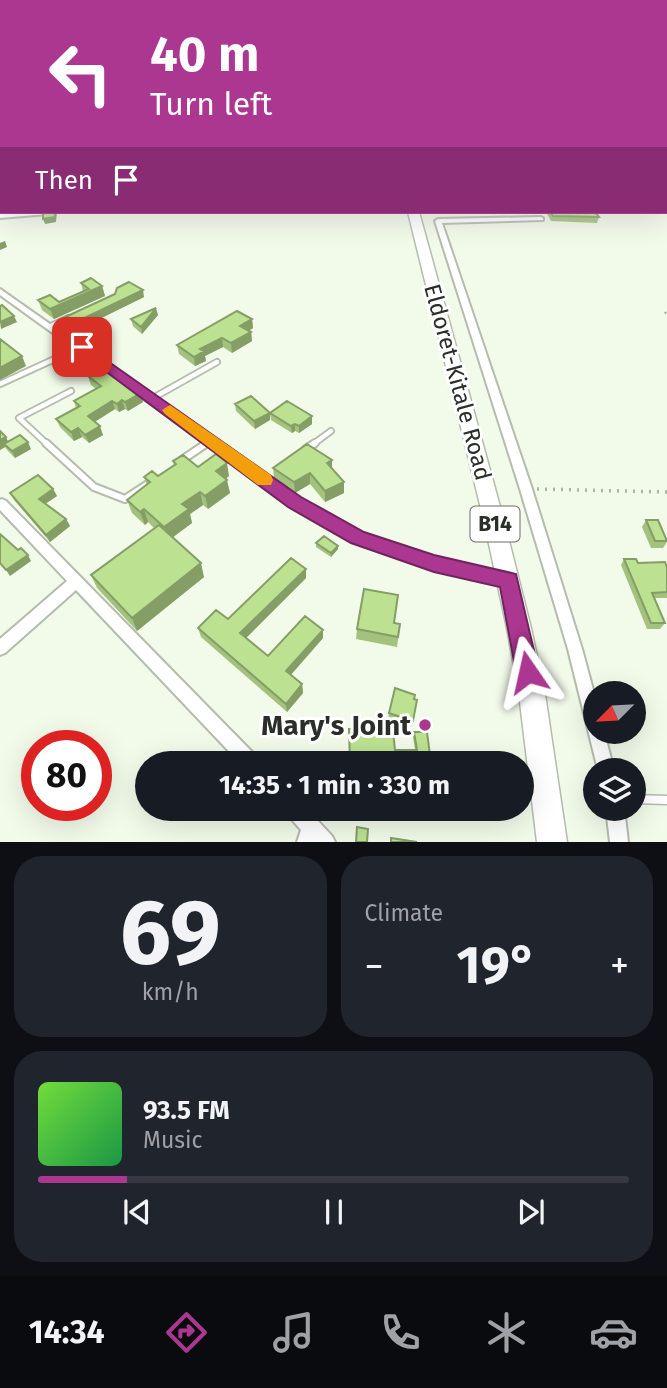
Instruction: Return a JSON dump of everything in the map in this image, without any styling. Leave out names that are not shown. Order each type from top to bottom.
[{"type":"highway","name":"Eldoret-Kitale Road","points":[[414,214],[508,581],[532,694],[552,842]]},
{"type":"street","points":[[0,216],[24,214]]},
{"type":"street","points":[[541,219],[438,221],[526,489],[583,681]]},
{"type":"street","points":[[0,291],[211,440],[268,476],[295,502],[358,538],[434,563],[508,581]]},
{"type":"street","points":[[2,504],[240,751]]},
{"type":"street","points":[[0,648],[77,581]]},
{"type":"street","points":[[617,821],[619,842]]},
{"type":"street","points":[[308,835],[326,842]]},
{"type":"lane","points":[[51,326],[72,316]]},
{"type":"lane","points":[[0,384],[82,347]]},
{"type":"lane","points":[[153,398],[217,362]]},
{"type":"lane","points":[[71,391],[19,418],[94,487],[125,499],[161,475]]},
{"type":"lane","points":[[300,453],[331,430]]},
{"type":"lane","points":[[171,468],[211,440]]},
{"type":"lane","points":[[646,799],[667,800]]},
{"type":"path","points":[[526,489],[667,492]]},
{"type":"building","points":[[43,214],[55,214],[55,217],[43,219]]},
{"type":"building","points":[[552,214],[597,214],[599,217]]},
{"type":"building","points":[[91,278],[102,286],[50,309],[38,300],[50,295],[59,302],[89,289],[81,283]]},
{"type":"building","points":[[129,282],[143,290],[70,325],[61,319],[115,294],[117,288]]},
{"type":"building","points":[[0,306],[14,316],[0,322]]},
{"type":"building","points":[[156,308],[141,327],[131,319]]},
{"type":"building","points":[[237,311],[252,319],[240,326],[251,332],[231,343],[222,338],[200,349],[204,351],[194,357],[177,345]]},
{"type":"building","points":[[0,339],[22,356],[0,368]]},
{"type":"building","points":[[105,367],[141,393],[125,402],[122,400],[117,404],[112,401],[88,416],[100,426],[85,435],[78,428],[71,432],[56,419],[80,406],[74,401],[101,386],[88,376]]},
{"type":"building","points":[[251,396],[270,413],[254,421],[235,404]]},
{"type":"building","points":[[287,401],[312,416],[299,426],[291,426],[270,413]]},
{"type":"building","points":[[20,435],[28,442],[12,451],[4,444]]},
{"type":"building","points":[[307,444],[332,460],[327,463],[344,482],[325,491],[310,473],[294,482],[273,468]]},
{"type":"building","points":[[216,454],[227,463],[216,471],[227,480],[205,496],[200,492],[182,504],[189,509],[164,527],[144,509],[140,512],[127,500],[150,482],[144,477],[152,471],[158,476],[176,464],[173,461],[183,455],[198,467]]},
{"type":"building","points":[[38,475],[53,489],[39,499],[66,519],[46,535],[10,493]]},
{"type":"building","points":[[646,520],[658,520],[667,541],[655,541]]},
{"type":"building","points":[[159,525],[201,563],[132,618],[91,575]]},
{"type":"building","points":[[0,534],[28,555],[6,570],[0,563]]},
{"type":"building","points":[[324,536],[338,546],[331,553],[316,543]]},
{"type":"building","points":[[291,558],[306,569],[240,633],[268,656],[305,616],[323,630],[286,671],[302,684],[286,704],[198,628],[216,610],[228,619]]},
{"type":"building","points":[[624,559],[636,559],[638,563],[665,562],[667,592],[652,593],[665,623],[651,623]]},
{"type":"building","points":[[364,589],[398,595],[394,623],[400,624],[398,637],[357,629]]},
{"type":"building","points":[[395,688],[415,695],[414,699],[417,700],[413,721],[389,713]]},
{"type":"building","points":[[377,722],[392,722],[395,750],[417,750],[414,732],[427,732],[429,751],[350,751],[349,729],[377,728]]},
{"type":"building","points":[[357,827],[368,829],[367,842],[356,842]]},
{"type":"building","points":[[391,838],[417,842],[391,842]]},
{"type":"slow traffic","points":[[170,410],[264,480]]},
{"type":"place","name":"Mary's Joint","points":[[425,725]]},
{"type":"route","points":[[82,347],[295,502],[358,538],[434,563],[508,581],[528,672]]}]
